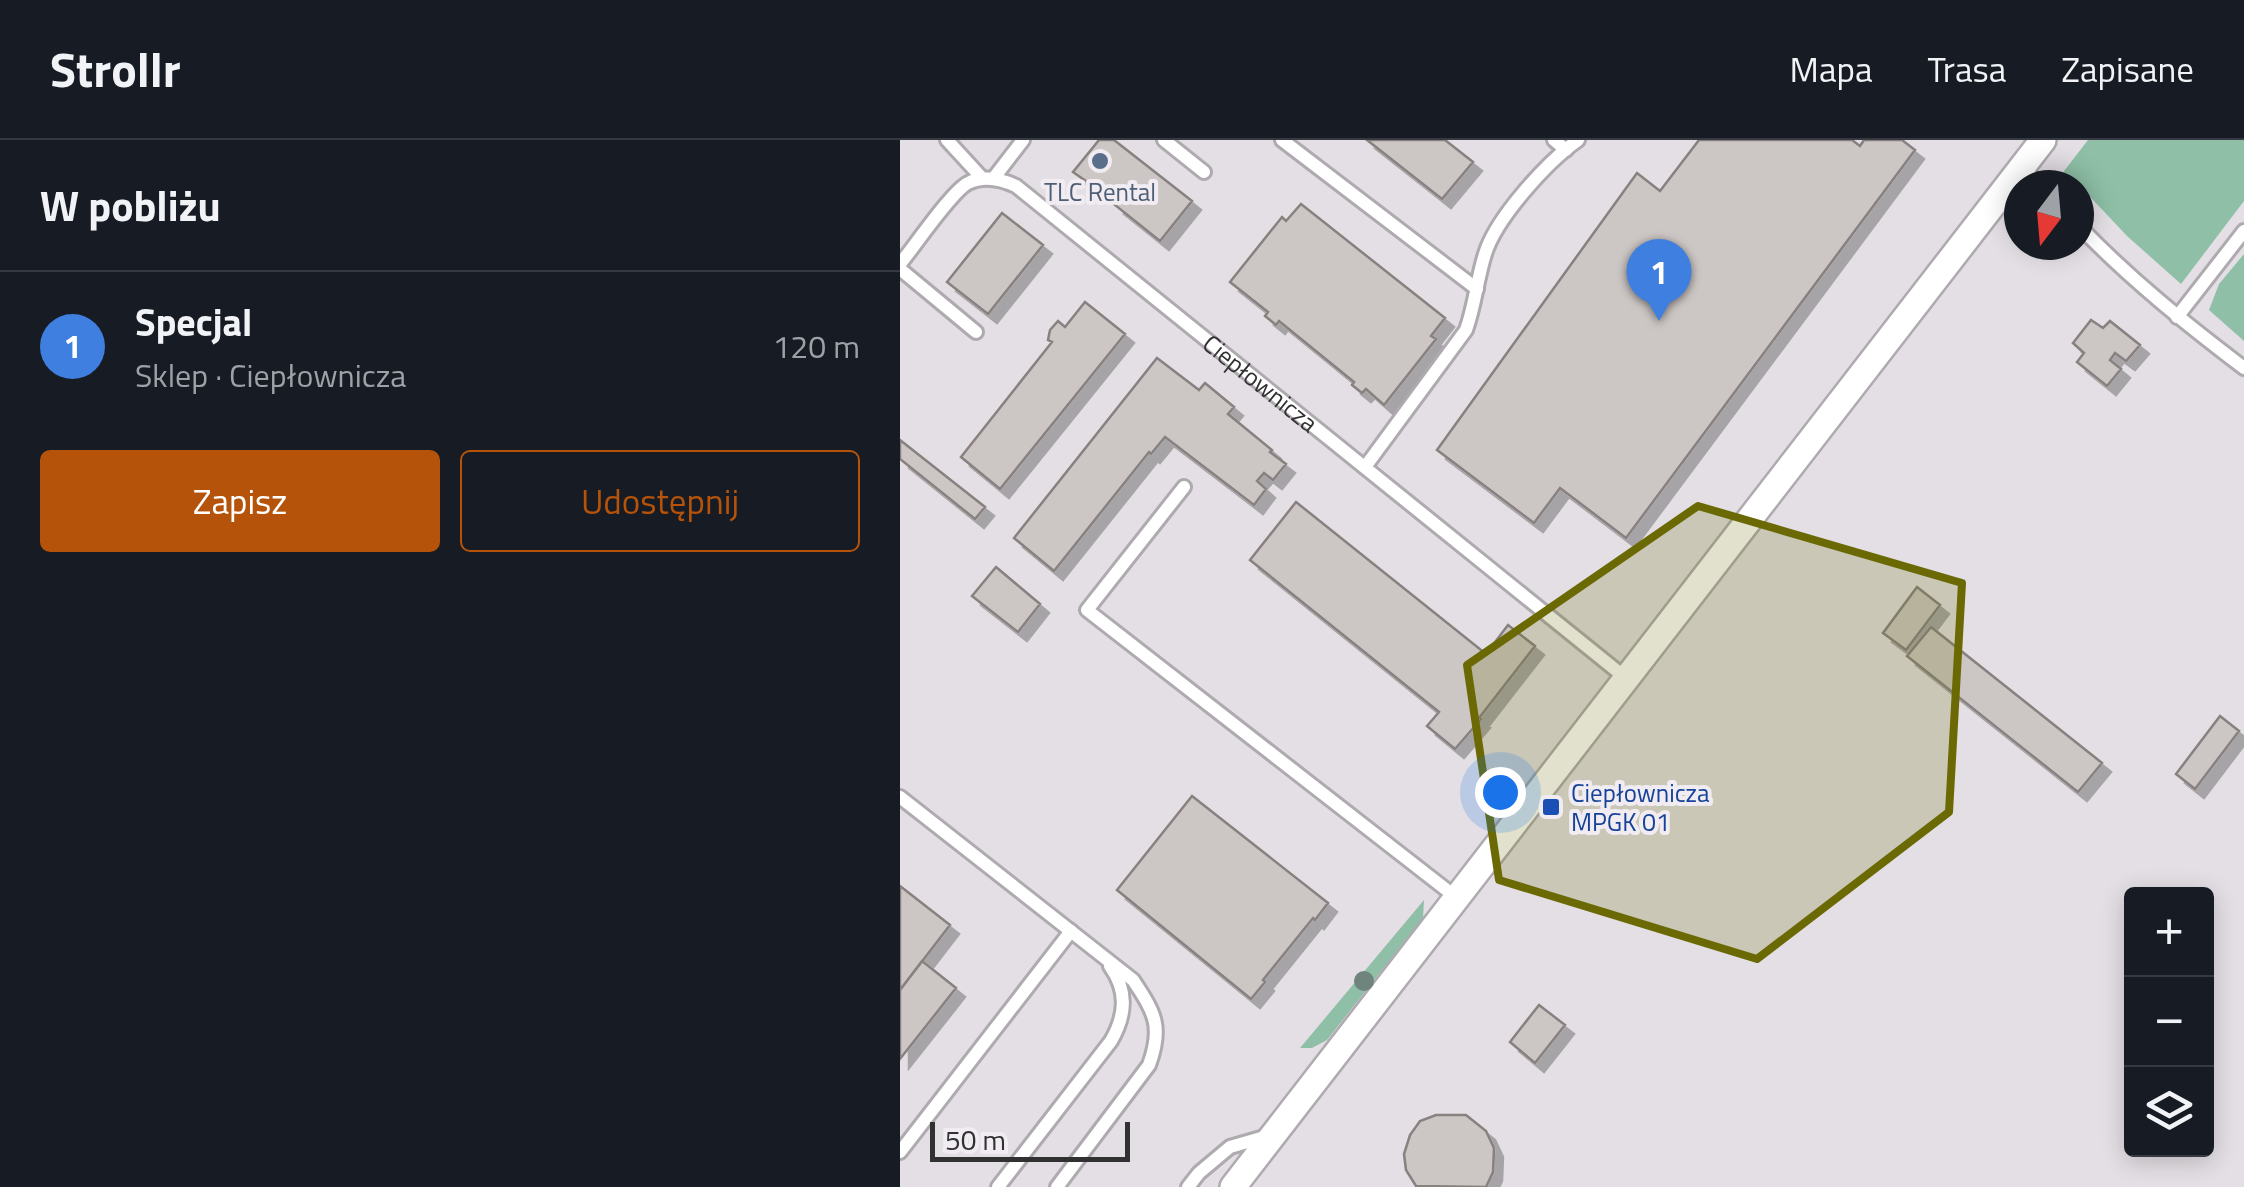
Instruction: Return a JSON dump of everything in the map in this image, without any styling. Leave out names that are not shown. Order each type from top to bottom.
[{"type":"street","points":[[2033,170],[2044,140]]},
{"type":"street","points":[[1233,1187],[1627,679],[2004,210]]},
{"type":"lane","points":[[948,140],[987,179]]},
{"type":"lane","points":[[976,332],[900,267],[962,186],[987,179],[1022,140]]},
{"type":"lane","points":[[1164,140],[1204,172]]},
{"type":"lane","points":[[1282,140],[1477,289]]},
{"type":"lane","points":[[1554,140],[1572,145]]},
{"type":"lane","points":[[1365,466],[1466,330],[1494,232],[1543,170],[1572,145]]},
{"type":"lane","name":"Ciepłownicza","points":[[987,179],[1005,181],[1025,192],[1627,679]]},
{"type":"lane","points":[[2177,317],[2244,231]]},
{"type":"lane","points":[[2094,242],[2177,317],[2244,368]]},
{"type":"lane","points":[[1184,487],[1087,610],[1457,898]]},
{"type":"lane","points":[[900,797],[1133,980],[1149,1004],[1157,1026],[1156,1045],[1148,1066],[1057,1187]]},
{"type":"lane","points":[[900,1152],[1071,932]]},
{"type":"lane","points":[[998,1187],[1121,1024],[1119,979],[1103,956]]},
{"type":"lane","points":[[1188,1187],[1230,1147],[1274,1135]]},
{"type":"highlighted area","points":[[1698,506],[1962,583],[1949,812],[1757,959],[1499,880],[1467,665]]},
{"type":"green space","points":[[2088,140],[2244,140],[2244,201],[2181,284],[2094,201],[2094,170],[2065,170]]},
{"type":"green space","points":[[2244,254],[2244,341],[2209,310],[2219,284]]},
{"type":"green space","points":[[1424,900],[1423,918],[1327,1040],[1312,1048],[1300,1048]]},
{"type":"building","points":[[1099,140],[1114,140],[1192,201],[1160,241],[1117,203],[1073,172]]},
{"type":"building","points":[[1367,140],[1445,140],[1473,162],[1442,199]]},
{"type":"building","points":[[1699,140],[1852,140],[1860,146],[1864,140],[1902,140],[1915,150],[1626,538],[1560,488],[1534,523],[1437,450],[1637,173],[1660,191]]},
{"type":"building","points":[[1301,204],[1445,318],[1431,336],[1436,339],[1384,405],[1366,389],[1362,393],[1352,385],[1354,382],[1279,321],[1276,325],[1265,316],[1268,312],[1230,282],[1282,217],[1286,221]]},
{"type":"building","points":[[1002,213],[1043,245],[988,314],[947,282]]},
{"type":"building","points":[[1085,302],[1125,334],[1000,489],[961,457],[1052,342],[1048,340],[1050,330],[1058,321],[1065,327]]},
{"type":"building","points":[[2091,320],[2103,328],[2110,321],[2140,345],[2126,361],[2115,353],[2110,360],[2121,369],[2107,386],[2077,362],[2084,353],[2073,343]]},
{"type":"building","points":[[1157,358],[1199,390],[1205,383],[1234,407],[1228,414],[1286,464],[1273,480],[1264,473],[1257,481],[1266,489],[1254,505],[1165,437],[1054,571],[1014,538]]},
{"type":"building","points":[[900,440],[985,507],[975,519],[900,459]]},
{"type":"building","points":[[1296,502],[1486,654],[1508,625],[1535,646],[1455,749],[1427,726],[1439,712],[1250,560]]},
{"type":"building","points":[[996,567],[1040,604],[1018,632],[972,596]]},
{"type":"building","points":[[1917,587],[1940,605],[1906,650],[1883,633]]},
{"type":"building","points":[[1931,627],[2102,763],[2078,792],[1907,656]]},
{"type":"building","points":[[2220,716],[2239,731],[2195,789],[2176,774]]},
{"type":"building","points":[[1192,796],[1328,903],[1251,999],[1117,890]]},
{"type":"building","points":[[900,886],[950,925],[900,990]]},
{"type":"building","points":[[922,961],[956,988],[900,1059],[900,990]]},
{"type":"building","points":[[1539,1005],[1565,1025],[1535,1063],[1510,1042]]},
{"type":"building","points":[[1436,1115],[1466,1115],[1486,1131],[1494,1148],[1493,1172],[1486,1187],[1416,1186],[1406,1170],[1404,1154],[1420,1121]]},
{"type":"place","name":"TLC Rental","points":[[1100,161]]},
{"type":"place","name":"Specjal","points":[[1659,321]]},
{"type":"place","name":"Ciepłownicza MPGK 01","points":[[1551,807]]}]
